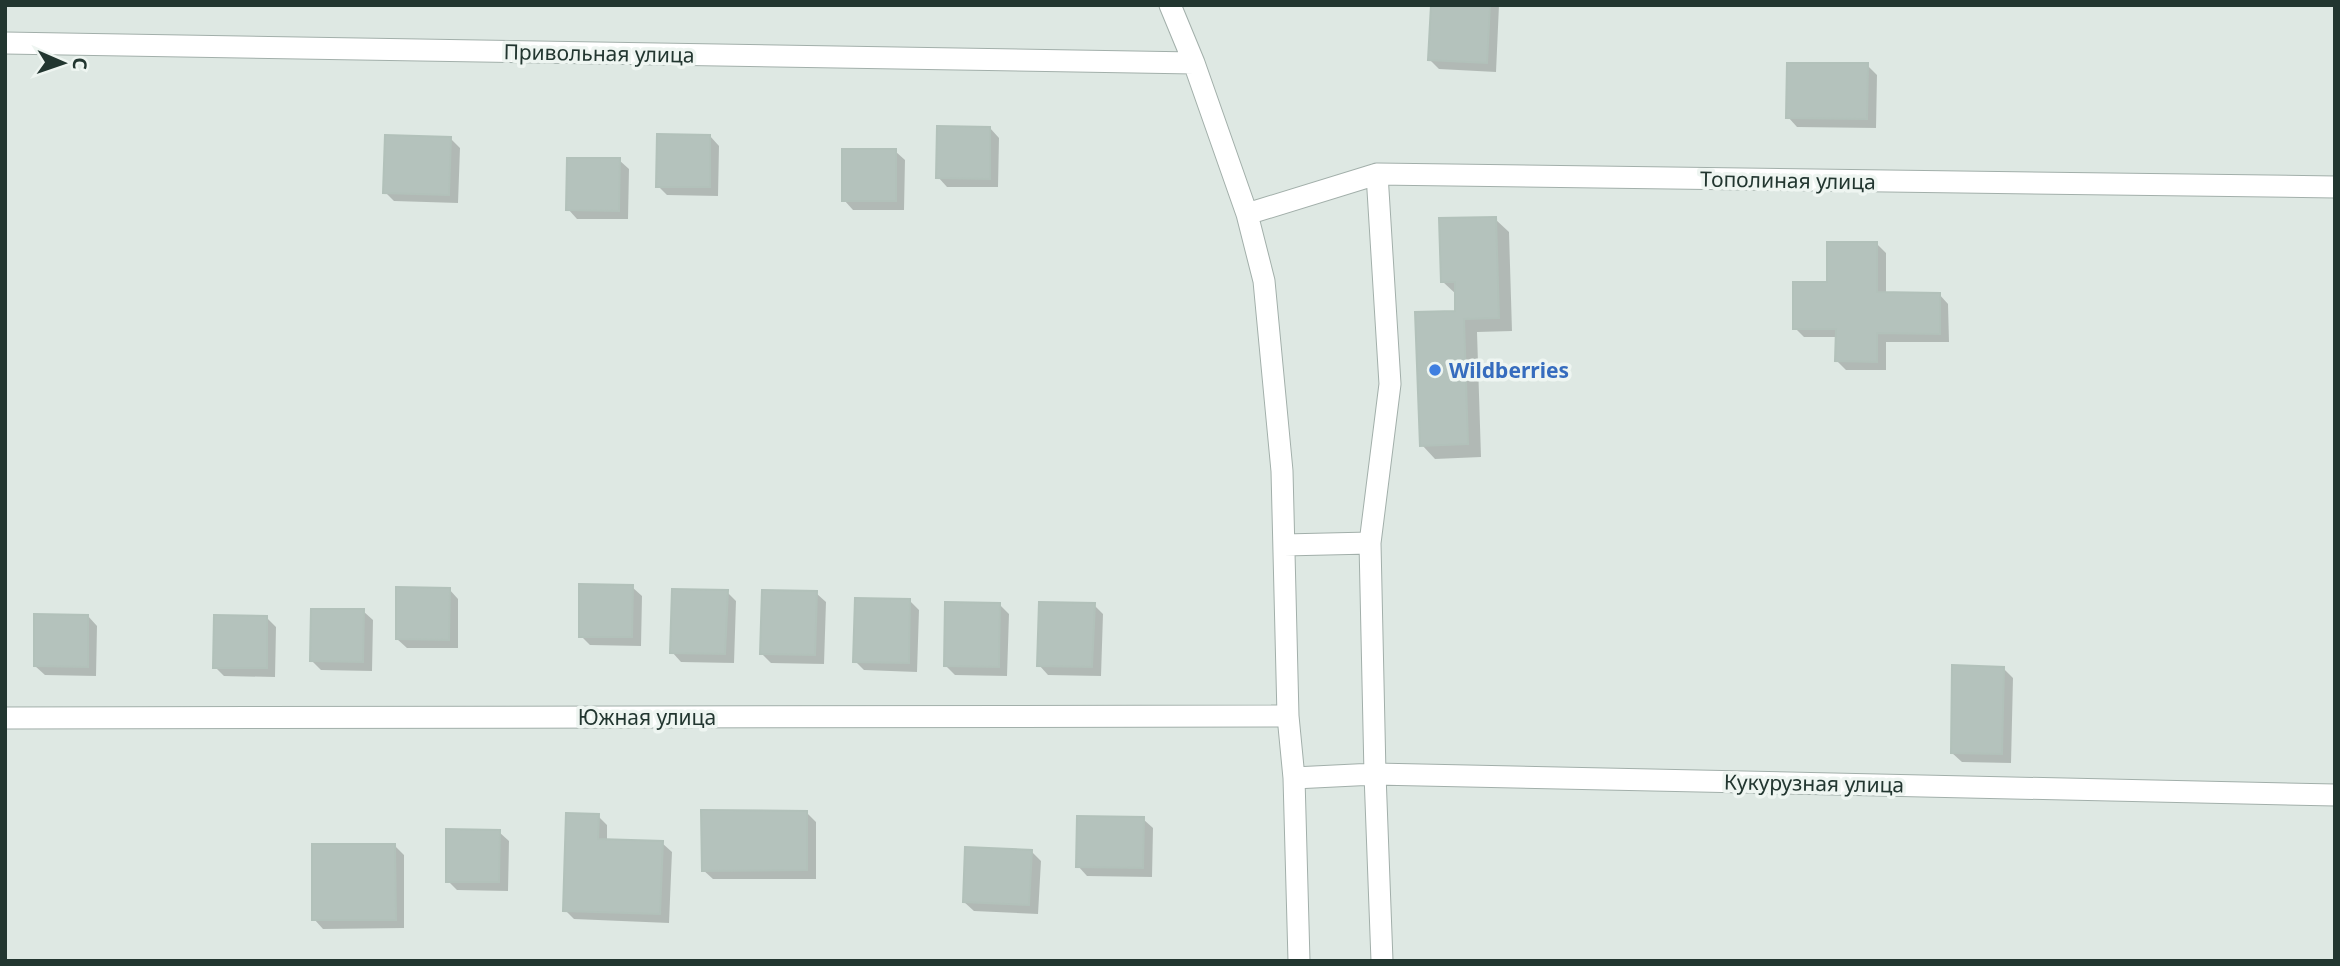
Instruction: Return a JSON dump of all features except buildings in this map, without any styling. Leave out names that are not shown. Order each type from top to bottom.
[{"type":"street","points":[[1170,5],[1194,63],[1247,214],[1264,281],[1282,471],[1288,716],[1294,778],[1299,961]]},
{"type":"street","name":"Привольная улица","points":[[5,43],[1194,63]]},
{"type":"street","points":[[1377,174],[1390,384],[1370,543],[1382,961]]},
{"type":"street","name":"Тополиная улица","points":[[1247,214],[1377,174],[2335,187]]},
{"type":"street","points":[[1284,545],[1370,543]]},
{"type":"street","name":"Южная улица","points":[[5,718],[1288,716]]},
{"type":"street","name":"Кукурузная улица","points":[[1294,778],[1375,774],[2335,794]]},
{"type":"place","name":"Wildberries","points":[[1435,370]]}]
